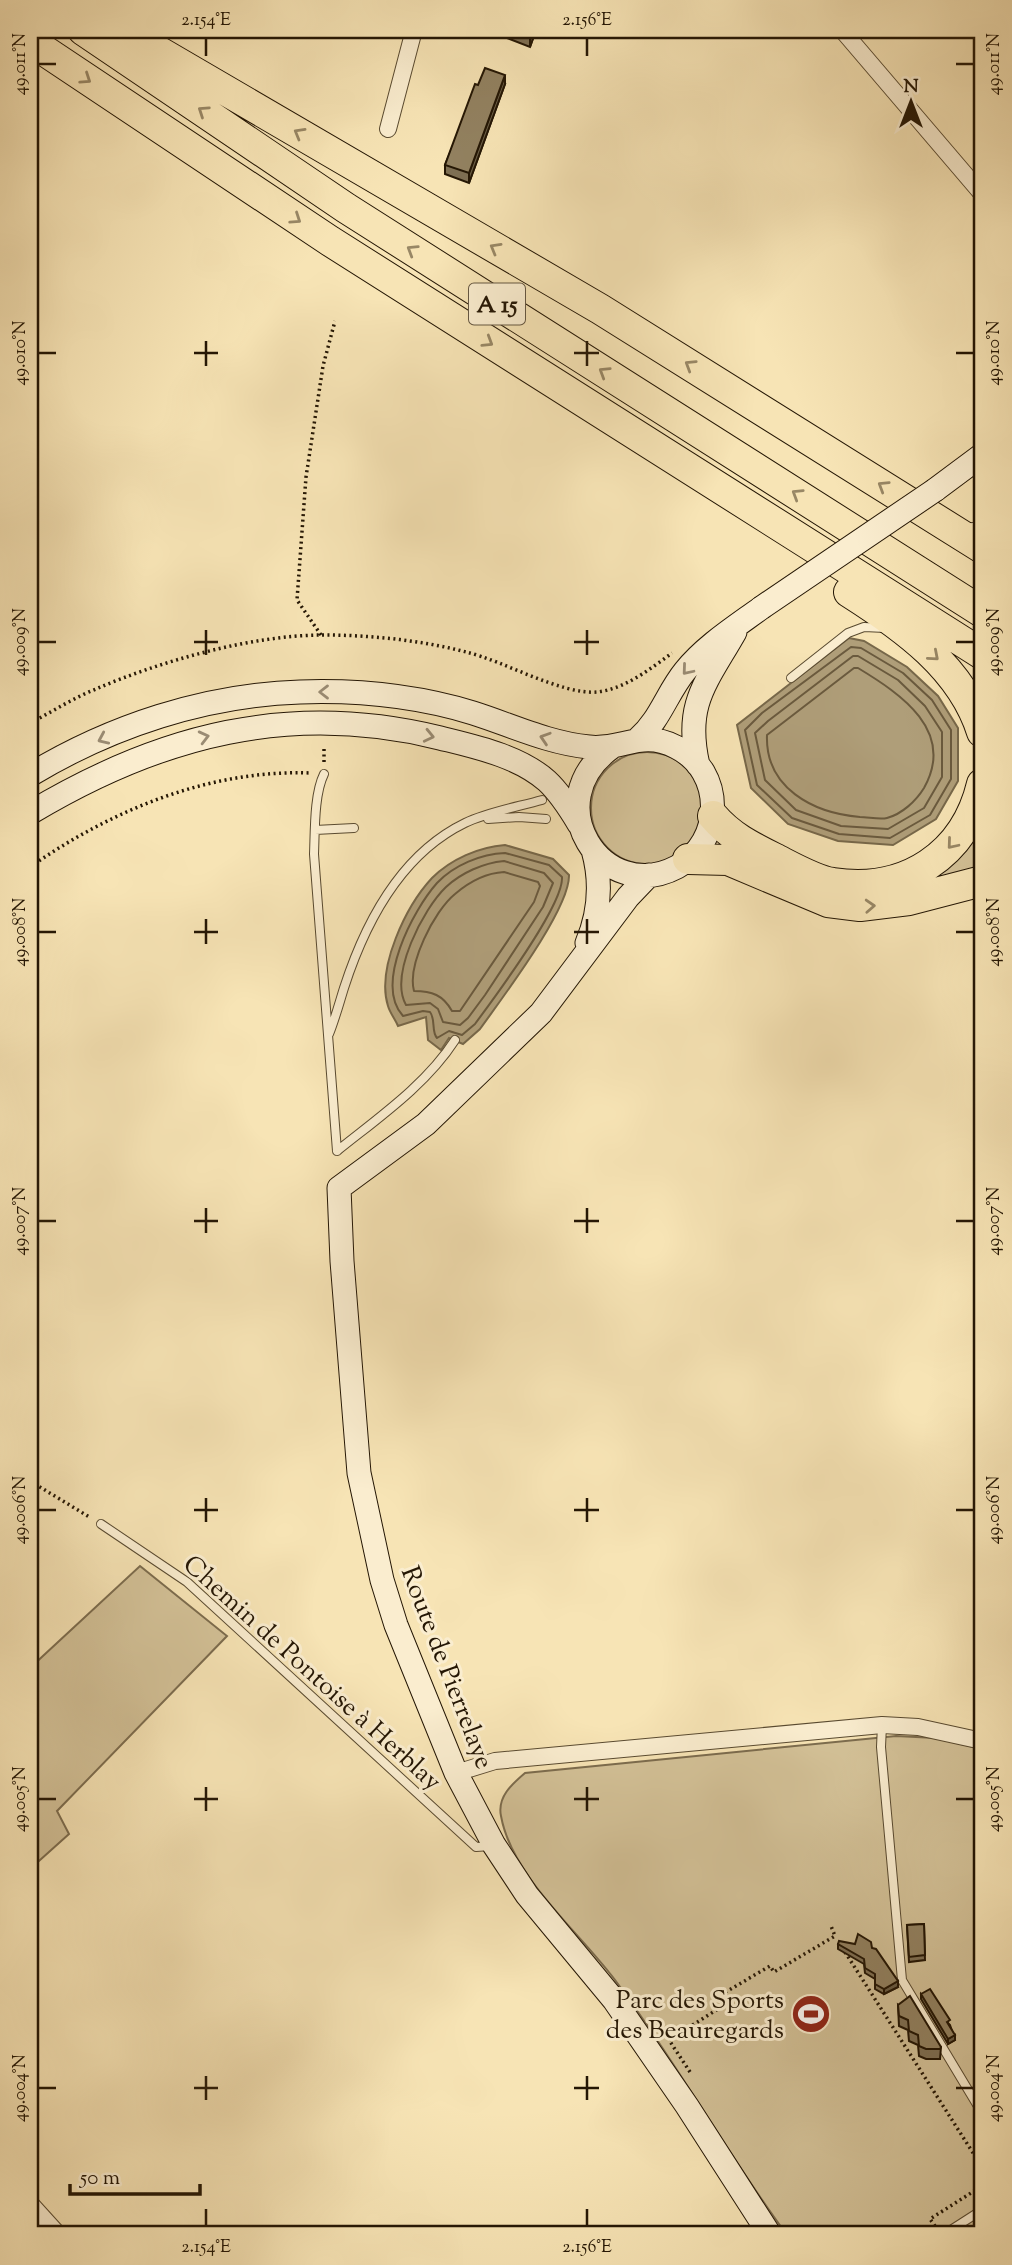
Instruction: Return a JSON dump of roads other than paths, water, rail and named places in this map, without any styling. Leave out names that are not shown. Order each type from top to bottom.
[{"type":"highway","name":"A 15","points":[[83,30],[346,208],[982,612]]},
{"type":"highway","points":[[122,30],[600,309],[982,548]]},
{"type":"highway","name":"A 15","points":[[30,41],[330,242],[982,654]]},
{"type":"highway","points":[[687,469],[705,501],[859,599],[902,629],[940,661],[963,688],[976,712],[982,732]]},
{"type":"highway","points":[[713,816],[739,841],[831,883],[894,881],[923,868],[947,851],[972,814],[982,784]]},
{"type":"highway","points":[[688,859],[728,860],[828,902],[860,906],[909,900],[982,881]]},
{"type":"main road","points":[[638,739],[651,728],[685,671],[705,650],[761,608],[982,455]]},
{"type":"main road","points":[[698,765],[692,732],[696,704],[738,626]]},
{"type":"main road","points":[[30,775],[99,740],[165,715],[230,699],[298,692],[367,693],[401,697],[470,712],[570,745],[612,747]]},
{"type":"main road","points":[[30,813],[92,777],[166,748],[220,733],[253,728],[323,724],[393,729],[489,751],[522,764],[547,781],[580,825],[593,850],[604,861],[633,874],[649,875],[663,872],[688,859],[700,847],[713,816],[710,785],[698,765],[677,747],[659,740],[638,739],[612,747],[600,755],[581,784],[577,801],[580,825]]},
{"type":"main road","name":"Route de Pierrelaye","points":[[578,963],[598,906],[597,865],[593,850]]},
{"type":"main road","name":"Route de Pierrelaye","points":[[649,875],[628,897],[541,1013],[426,1124],[339,1188],[342,1261],[359,1473],[396,1625],[456,1773],[494,1845],[527,1895],[614,2000],[687,2106],[770,2235]]},
{"type":"street","points":[[388,129],[414,30]]},
{"type":"street","points":[[842,30],[982,194]]},
{"type":"street","points":[[456,1773],[495,1761],[882,1725],[918,1727],[982,1741]]},
{"type":"street","points":[[30,2203],[59,2235]]},
{"type":"lane","points":[[951,528],[982,526]]},
{"type":"lane","points":[[791,678],[826,654],[848,633],[864,627],[902,629]]},
{"type":"lane","points":[[324,774],[315,830],[315,867],[337,1151],[399,1101],[448,1051],[455,1040]]},
{"type":"lane","points":[[328,1035],[353,963],[376,914],[404,871],[438,838],[468,821],[542,800]]},
{"type":"lane","points":[[468,821],[519,817],[546,819]]},
{"type":"lane","points":[[315,830],[354,828]]},
{"type":"lane","name":"Chemin de Pontoise à Herblay","points":[[101,1524],[187,1582],[476,1847],[494,1845]]},
{"type":"lane","points":[[882,1725],[881,1747],[902,1980],[982,2113]]},
{"type":"lane","points":[[943,2235],[982,2210]]},
{"type":"water","points":[[849,638],[864,641],[907,667],[938,696],[958,728],[958,781],[936,819],[893,845],[838,841],[788,824],[751,788],[737,725]]},
{"type":"water","points":[[505,845],[553,859],[569,875],[566,890],[559,909],[533,953],[480,1029],[463,1044],[449,1038],[441,1050],[428,1040],[426,1017],[398,1026],[389,1009],[385,991],[390,956],[412,904],[432,878],[466,855]]},
{"type":"place","name":"Parc des Sports des Beauregards","points":[[811,2014]]}]
